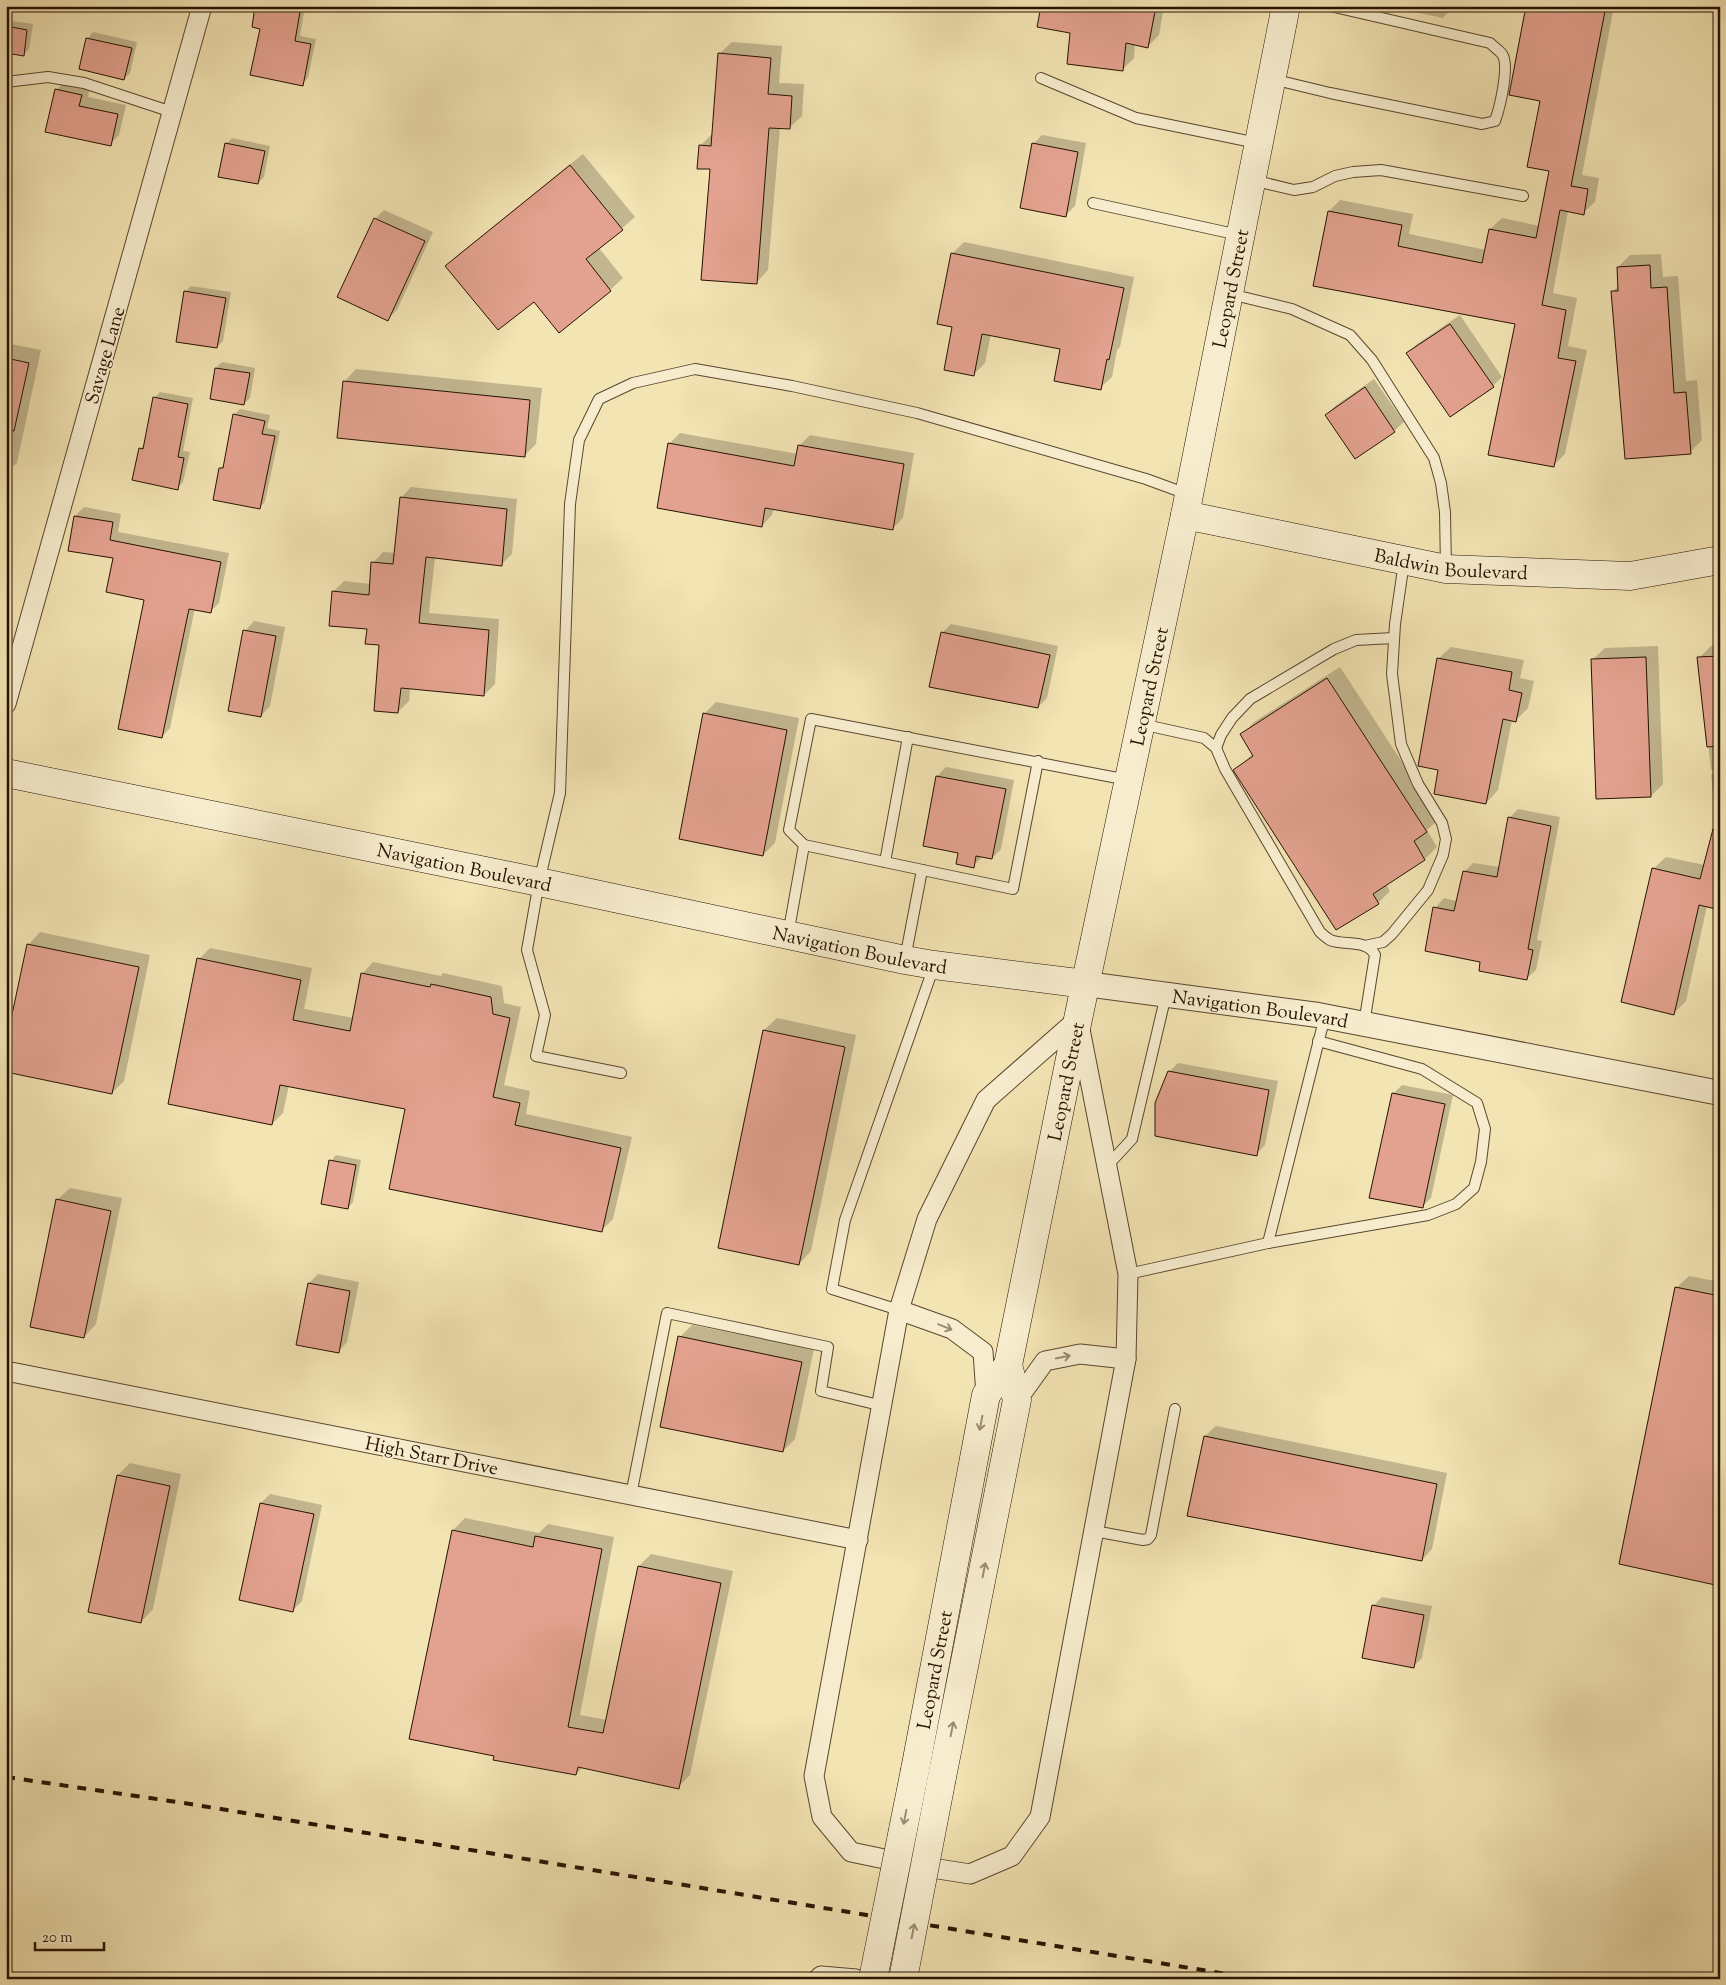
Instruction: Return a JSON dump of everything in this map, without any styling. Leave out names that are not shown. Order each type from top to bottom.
[{"type":"main road","name":"Leopard Street","points":[[873,1979],[915,1770],[986,1395],[1008,1365],[1078,1018],[1187,505],[1286,6]]},
{"type":"main road","name":"Baldwin Boulevard","points":[[1187,505],[1404,561],[1446,569],[1630,576],[1720,560]]},
{"type":"main road","name":"Navigation Boulevard","points":[[6,773],[539,882],[934,966],[1086,984]]},
{"type":"main road","name":"Leopard Street","points":[[903,1979],[1018,1400],[1008,1365]]},
{"type":"street","name":"Savage Lane","points":[[6,704],[202,6]]},
{"type":"street","name":"Navigation Boulevard","points":[[1086,984],[1325,1016],[1720,1093]]},
{"type":"street","points":[[1078,1018],[1128,1274],[1126,1359],[1040,1817],[1012,1856],[970,1874],[850,1852],[822,1817],[814,1776],[899,1310],[927,1219],[986,1100],[1078,1018]]},
{"type":"street","points":[[899,1310],[952,1329],[983,1352],[986,1395]]},
{"type":"street","points":[[1018,1400],[1045,1361],[1080,1354],[1126,1359]]},
{"type":"street","name":"High Starr Drive","points":[[6,1371],[858,1540]]},
{"type":"street","points":[[818,1979],[821,1976],[856,1979]]},
{"type":"lane","points":[[1271,79],[1482,124],[1495,121],[1500,108],[1506,63],[1502,54],[1490,44],[1330,6]]},
{"type":"lane","points":[[6,82],[48,77],[84,83],[172,112]]},
{"type":"lane","points":[[1041,78],[1136,118],[1258,143]]},
{"type":"lane","points":[[1251,179],[1294,190],[1313,187],[1334,176],[1353,172],[1381,170],[1523,196]]},
{"type":"lane","points":[[1092,203],[1240,236]]},
{"type":"lane","points":[[1229,294],[1292,309],[1350,335],[1372,360],[1434,458],[1441,483],[1445,512],[1446,569]]},
{"type":"lane","points":[[621,1073],[536,1056],[545,1015],[527,950],[539,882],[560,793],[570,504],[579,440],[599,398],[633,383],[695,369],[792,386],[917,413],[1146,479],[1187,505]]},
{"type":"lane","points":[[1366,946],[1383,942],[1392,934],[1428,890],[1443,855],[1446,840],[1442,823],[1418,784],[1401,744],[1392,674],[1394,638],[1404,561]]},
{"type":"lane","points":[[1216,748],[1232,718],[1250,699],[1334,649],[1356,640],[1394,638]]},
{"type":"lane","points":[[1038,761],[1013,889],[804,845],[789,830],[812,719],[1038,761],[1129,780]]},
{"type":"lane","points":[[1140,724],[1204,738],[1216,748],[1225,769],[1320,932],[1331,940],[1366,946],[1372,949],[1376,955],[1364,1024]]},
{"type":"lane","points":[[885,862],[908,737]]},
{"type":"lane","points":[[788,935],[804,845]]},
{"type":"lane","points":[[905,960],[922,870]]},
{"type":"lane","points":[[899,1310],[832,1289],[846,1220],[934,966]]},
{"type":"lane","points":[[1108,1165],[1132,1139],[1166,995]]},
{"type":"lane","points":[[1268,1243],[1325,1016]]},
{"type":"lane","points":[[1128,1274],[1268,1243],[1428,1215],[1456,1204],[1474,1188],[1481,1162],[1485,1129],[1477,1103],[1422,1070],[1318,1041]]},
{"type":"lane","points":[[632,1495],[667,1313],[828,1347],[821,1391],[883,1406]]},
{"type":"lane","points":[[1094,1531],[1143,1540],[1148,1539],[1151,1535],[1175,1409]]},
{"type":"building","points":[[255,6],[301,6],[295,41],[311,44],[303,86],[250,75],[260,29],[252,27]]},
{"type":"building","points":[[1041,6],[1156,6],[1148,48],[1126,43],[1123,71],[1067,64],[1070,33],[1037,27]]},
{"type":"building","points":[[1526,6],[1606,6],[1571,186],[1588,189],[1584,215],[1560,210],[1542,305],[1566,310],[1558,358],[1576,361],[1554,467],[1488,455],[1515,324],[1313,286],[1328,211],[1402,225],[1398,246],[1482,263],[1489,229],[1536,238],[1549,171],[1527,167],[1540,101],[1509,95]]},
{"type":"building","points":[[6,26],[27,30],[24,56],[6,53]]},
{"type":"building","points":[[86,38],[132,48],[124,80],[79,69]]},
{"type":"building","points":[[718,53],[771,58],[768,94],[792,96],[790,129],[769,128],[757,284],[701,280],[710,169],[697,169],[699,145],[711,146]]},
{"type":"building","points":[[55,89],[82,95],[79,106],[118,114],[111,146],[45,132]]},
{"type":"building","points":[[225,143],[265,151],[258,184],[218,177]]},
{"type":"building","points":[[1032,143],[1078,152],[1066,217],[1020,208]]},
{"type":"building","points":[[570,165],[623,230],[586,259],[611,291],[559,333],[534,302],[498,330],[445,266]]},
{"type":"building","points":[[374,218],[425,241],[388,321],[337,297]]},
{"type":"building","points":[[951,253],[1124,288],[1101,390],[1054,381],[1060,349],[982,334],[974,376],[944,370],[952,327],[937,324]]},
{"type":"building","points":[[1650,265],[1651,288],[1667,287],[1674,393],[1686,392],[1691,454],[1625,459],[1611,291],[1618,291],[1617,267]]},
{"type":"building","points":[[184,291],[226,298],[217,348],[176,342]]},
{"type":"building","points":[[1450,324],[1494,387],[1450,417],[1406,353]]},
{"type":"building","points":[[6,358],[29,363],[14,431],[6,430]]},
{"type":"building","points":[[215,368],[250,373],[244,405],[210,399]]},
{"type":"building","points":[[343,381],[530,400],[525,457],[337,438]]},
{"type":"building","points":[[1365,387],[1395,432],[1355,459],[1325,415]]},
{"type":"building","points":[[153,397],[188,404],[178,457],[184,458],[178,490],[132,480],[139,448],[143,449]]},
{"type":"building","points":[[233,414],[265,421],[262,434],[275,436],[260,509],[213,500],[219,468],[223,468]]},
{"type":"building","points":[[668,443],[794,466],[798,445],[904,464],[893,530],[765,508],[762,527],[657,508]]},
{"type":"building","points":[[400,497],[507,509],[502,566],[426,557],[419,623],[489,630],[484,696],[401,688],[398,713],[374,711],[379,645],[365,644],[367,629],[329,626],[332,591],[369,595],[371,562],[393,564]]},
{"type":"building","points":[[74,516],[113,522],[110,540],[221,562],[211,613],[189,609],[162,738],[118,729],[144,600],[106,592],[113,558],[68,551]]},
{"type":"building","points":[[243,630],[276,636],[261,717],[228,711]]},
{"type":"building","points":[[941,632],[1050,655],[1038,708],[929,687]]},
{"type":"building","points":[[1720,656],[1720,746],[1707,747],[1697,657]]},
{"type":"building","points":[[1646,657],[1651,797],[1596,799],[1591,659]]},
{"type":"building","points":[[1437,658],[1512,672],[1509,690],[1522,693],[1516,722],[1503,719],[1486,804],[1434,794],[1438,770],[1418,766]]},
{"type":"building","points":[[1327,678],[1427,832],[1414,841],[1425,860],[1373,894],[1379,904],[1336,930],[1233,770],[1253,756],[1240,734]]},
{"type":"building","points":[[703,713],[787,730],[763,856],[679,839]]},
{"type":"building","points":[[936,776],[1006,789],[992,859],[976,856],[974,868],[956,864],[958,853],[923,846]]},
{"type":"building","points":[[1508,817],[1551,826],[1528,949],[1533,950],[1527,980],[1479,971],[1480,962],[1425,951],[1433,907],[1454,911],[1463,871],[1497,877]]},
{"type":"building","points":[[1713,829],[1720,830],[1720,910],[1699,905],[1674,1015],[1621,1002],[1652,868],[1700,879]]},
{"type":"building","points":[[27,944],[139,967],[112,1094],[6,1072],[6,1043]]},
{"type":"building","points":[[197,958],[301,980],[293,1020],[350,1031],[361,973],[430,987],[431,984],[491,997],[493,1014],[510,1018],[493,1097],[520,1103],[515,1125],[621,1148],[602,1232],[389,1189],[405,1109],[280,1085],[272,1125],[168,1104]]},
{"type":"building","points":[[763,1030],[845,1047],[799,1265],[718,1248]]},
{"type":"building","points":[[1168,1071],[1269,1090],[1257,1156],[1155,1136],[1155,1103]]},
{"type":"building","points":[[1392,1093],[1445,1104],[1423,1208],[1369,1198]]},
{"type":"building","points":[[329,1160],[356,1165],[348,1209],[321,1204]]},
{"type":"building","points":[[56,1199],[111,1211],[84,1338],[30,1327]]},
{"type":"building","points":[[308,1283],[350,1291],[339,1353],[296,1345]]},
{"type":"building","points":[[1675,1287],[1720,1296],[1720,1586],[1619,1564]]},
{"type":"building","points":[[678,1336],[802,1362],[783,1452],[660,1427]]},
{"type":"building","points":[[1204,1436],[1437,1484],[1422,1561],[1187,1516]]},
{"type":"building","points":[[117,1475],[170,1486],[141,1623],[88,1612]]},
{"type":"building","points":[[260,1503],[314,1514],[293,1612],[239,1600]]},
{"type":"building","points":[[452,1530],[533,1547],[535,1536],[602,1549],[568,1727],[603,1733],[638,1566],[721,1583],[679,1789],[578,1767],[576,1775],[493,1760],[494,1756],[409,1739]]},
{"type":"building","points":[[1372,1605],[1424,1615],[1414,1668],[1362,1658]]},
{"type":"railway","points":[[6,1777],[184,1803],[1257,1979]]}]
